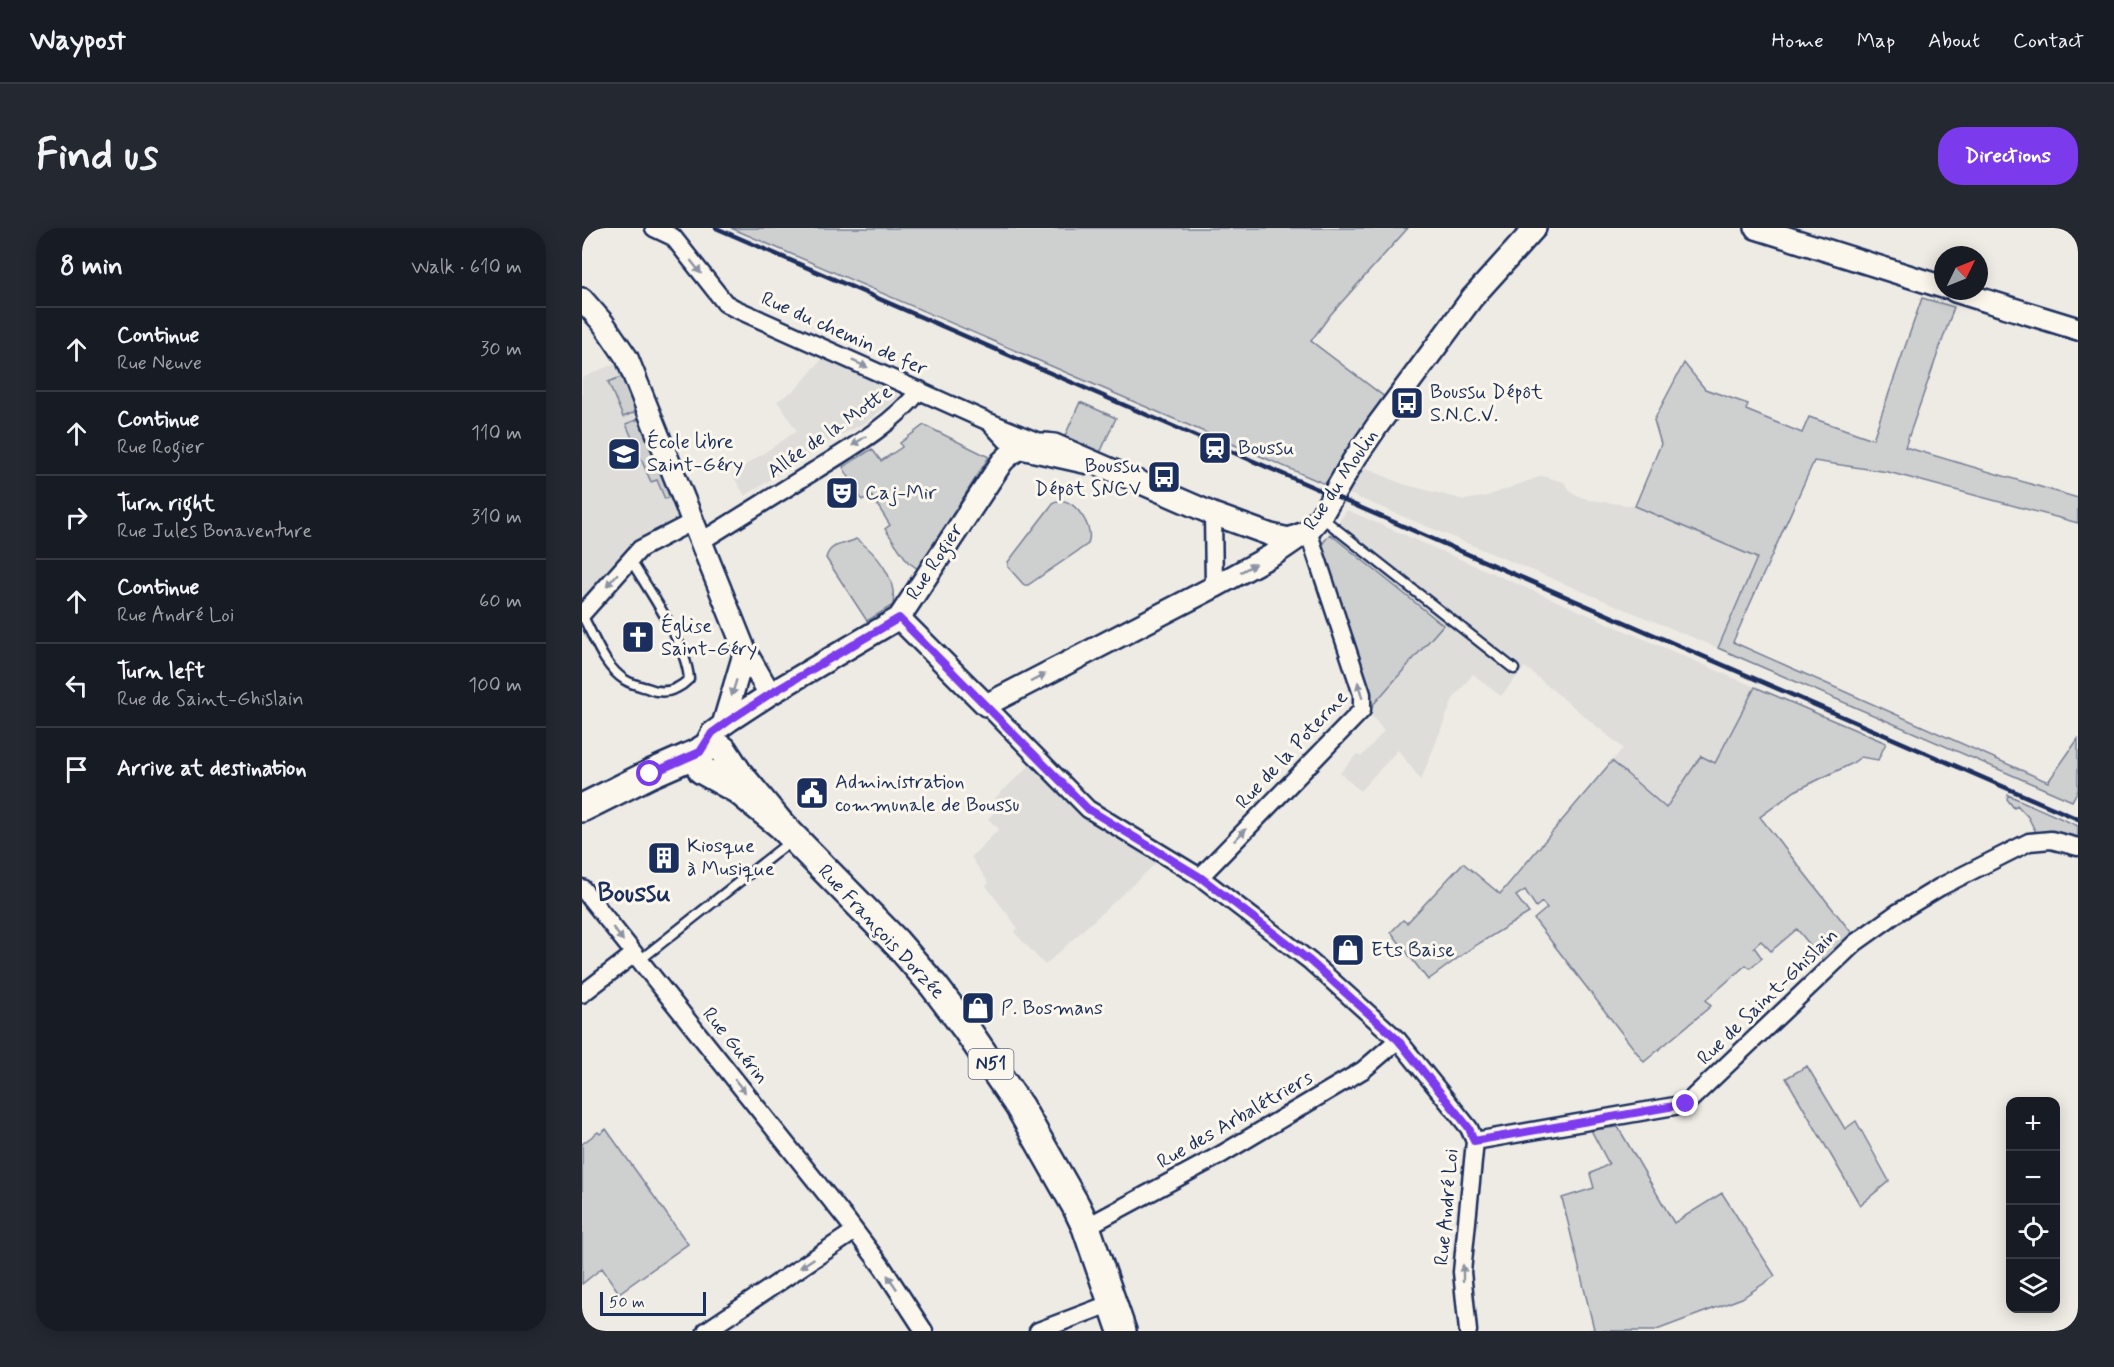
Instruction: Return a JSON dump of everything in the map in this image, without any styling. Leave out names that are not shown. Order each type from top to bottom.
[{"type":"main road","name":"N51","points":[[582,808],[669,766],[685,767],[715,750]]},
{"type":"main road","name":"Rue François Dorzée","points":[[715,750],[738,790],[787,832],[896,942],[965,1027],[1029,1120],[1076,1206],[1086,1227],[1122,1331]]},
{"type":"street","name":"Rue du chemin de fer","points":[[654,228],[673,237],[725,303],[734,308],[989,422],[1044,444]]},
{"type":"street","name":"Rue du Moulin","points":[[986,705],[1276,553],[1314,524],[1371,435],[1465,308],[1503,261],[1535,228]]},
{"type":"street","points":[[1756,228],[1934,284]]},
{"type":"street","points":[[582,299],[615,339],[627,358],[650,410],[692,522],[745,651],[770,694]]},
{"type":"street","points":[[1984,300],[2078,329]]},
{"type":"street","name":"Allée de la Motte","points":[[700,542],[835,458],[893,418],[920,390]]},
{"type":"street","points":[[989,422],[1009,451],[1104,467]]},
{"type":"street","points":[[1009,451],[1044,444],[1065,449],[1213,514],[1281,538],[1289,539],[1314,524]]},
{"type":"street","name":"Rue Rogier","points":[[715,750],[770,694],[899,618],[1009,451]]},
{"type":"street","points":[[1213,514],[1214,587]]},
{"type":"street","points":[[582,614],[640,549],[692,522]]},
{"type":"street","name":"Rue de la Poterne","points":[[1200,877],[1362,710],[1362,694],[1314,524]]},
{"type":"street","points":[[899,618],[986,705]]},
{"type":"street","points":[[715,750],[745,651]]},
{"type":"street","name":"Rue André Loi","points":[[986,705],[1088,809],[1200,877],[1310,961],[1398,1040],[1469,1128],[1474,1141],[1462,1272],[1468,1331]]},
{"type":"street","name":"Rue de Saint-Ghislain","points":[[1474,1141],[1686,1104],[1855,943],[1897,913],[1940,887],[2020,845],[2051,840],[2078,847]]},
{"type":"street","name":"Rue Guérin","points":[[582,888],[855,1231],[883,1268],[924,1331]]},
{"type":"street","points":[[582,994],[637,957]]},
{"type":"street","name":"Rue des Arbalétriers","points":[[1086,1227],[1222,1154],[1363,1070],[1398,1040]]},
{"type":"street","points":[[706,1331],[855,1231]]},
{"type":"street","points":[[1038,1331],[1112,1303]]},
{"type":"lane","points":[[1314,524],[1514,669]]},
{"type":"lane","points":[[582,614],[606,661],[626,681],[652,690],[667,692],[677,689],[689,679],[688,669],[672,630],[630,559]]},
{"type":"lane","points":[[637,957],[787,832]]},
{"type":"shaded area","points":[[731,228],[1408,228],[1331,314],[1311,341],[1386,398],[1325,484]]},
{"type":"shaded area","points":[[1922,298],[1954,307],[1905,447],[2078,498],[2078,523],[1888,472],[1814,461],[1733,642],[2048,782],[2078,739],[2078,790],[2072,801],[1718,648],[1757,558],[1635,506],[1661,444],[1654,420],[1684,363],[1705,389],[1748,404],[1746,410],[1802,433],[1809,417],[1873,439]]},
{"type":"shaded area","name":"École libre Saint-Géry","points":[[627,358],[692,522],[640,549],[582,614],[582,378]]},
{"type":"shaded area","points":[[823,358],[890,386],[899,397],[866,422],[835,438],[745,496],[732,474],[797,431],[777,401],[796,389]]},
{"type":"shaded area","points":[[624,376],[638,411],[623,417],[608,382]]},
{"type":"shaded area","points":[[1080,402],[1116,418],[1100,453],[1064,438]]},
{"type":"shaded area","points":[[641,418],[670,497],[665,499],[657,480],[651,482],[626,424]]},
{"type":"shaded area","points":[[924,425],[989,457],[918,569],[908,562],[885,529],[890,525],[871,495],[862,500],[843,467],[872,449],[881,461],[902,447],[900,443]]},
{"type":"shaded area","points":[[1363,467],[1403,484],[1465,500],[1487,496],[1542,476],[1564,482],[1573,494],[1589,500],[1635,506],[1757,558],[1718,648],[1347,493]]},
{"type":"shaded area","points":[[1061,500],[1073,506],[1083,517],[1089,531],[1088,544],[1028,585],[1024,585],[1008,567],[1008,562],[1054,502]]},
{"type":"shaded area","points":[[1347,510],[1755,687],[1715,763],[1701,756],[1666,808],[1612,761],[1623,748],[1525,667],[1501,696],[1473,674],[1453,699],[1421,780],[1398,750],[1360,791],[1340,773],[1357,754],[1361,757],[1384,731],[1368,711],[1443,625],[1330,534]]},
{"type":"shaded area","points":[[1330,534],[1443,625],[1372,706],[1318,549]]},
{"type":"shaded area","points":[[856,539],[878,559],[892,585],[893,605],[867,621],[826,558],[834,547]]},
{"type":"shaded area","points":[[1755,687],[1886,743],[1878,760],[1861,757],[1795,791],[1760,817],[1858,941],[1828,967],[1797,929],[1771,951],[1761,941],[1754,947],[1762,958],[1750,968],[1746,965],[1706,1000],[1711,1006],[1644,1062],[1534,919],[1547,908],[1542,902],[1536,907],[1525,890],[1516,896],[1529,913],[1473,947],[1428,980],[1391,932],[1403,920],[1407,923],[1463,863],[1500,894],[1612,761],[1666,808],[1701,756],[1715,763]]},
{"type":"shaded area","points":[[1038,758],[1088,809],[1164,856],[1045,965],[1014,932],[1018,928],[986,886],[989,883],[971,857],[999,829],[988,819],[1001,804],[995,798]]},
{"type":"shaded area","points":[[2008,795],[2078,826],[2078,847],[2040,840],[2028,817],[2017,805],[2014,808],[2007,799]]},
{"type":"shaded area","points":[[1807,1066],[1845,1129],[1856,1121],[1889,1181],[1860,1205],[1786,1078]]},
{"type":"shaded area","points":[[1618,1127],[1674,1223],[1722,1193],[1775,1276],[1742,1298],[1654,1331],[1589,1331],[1594,1329],[1562,1198],[1594,1188],[1590,1174],[1609,1164],[1591,1130]]},
{"type":"shaded area","points":[[606,1129],[688,1244],[619,1293],[602,1268],[582,1284],[582,1144]]},
{"type":"railway","points":[[716,228],[2078,819]]},
{"type":"place","name":"Boussu Dépôt S.N.C.V.","points":[[1407,403]]},
{"type":"place","name":"Boussu","points":[[1215,448]]},
{"type":"place","name":"École libre Saint-Géry","points":[[624,454]]},
{"type":"place","name":"Boussu Dépôt SNCV","points":[[1164,477]]},
{"type":"place","name":"Caj-Mir","points":[[842,493]]},
{"type":"place","name":"Église Saint-Géry","points":[[638,637]]},
{"type":"place","name":"Administration communale de Boussu","points":[[812,793]]},
{"type":"place","name":"Kiosque à Musique","points":[[664,858]]},
{"type":"place","name":"Ets Baise","points":[[1348,950]]},
{"type":"place","name":"P. Bosmans","points":[[978,1008]]},
{"type":"district","name":"Boussu","points":[[634,894]]},
{"type":"route","points":[[650,774],[700,752],[709,736],[730,720],[899,618],[1088,809],[1200,877],[1310,961],[1386,1028],[1469,1128],[1474,1141],[1686,1104]]}]
